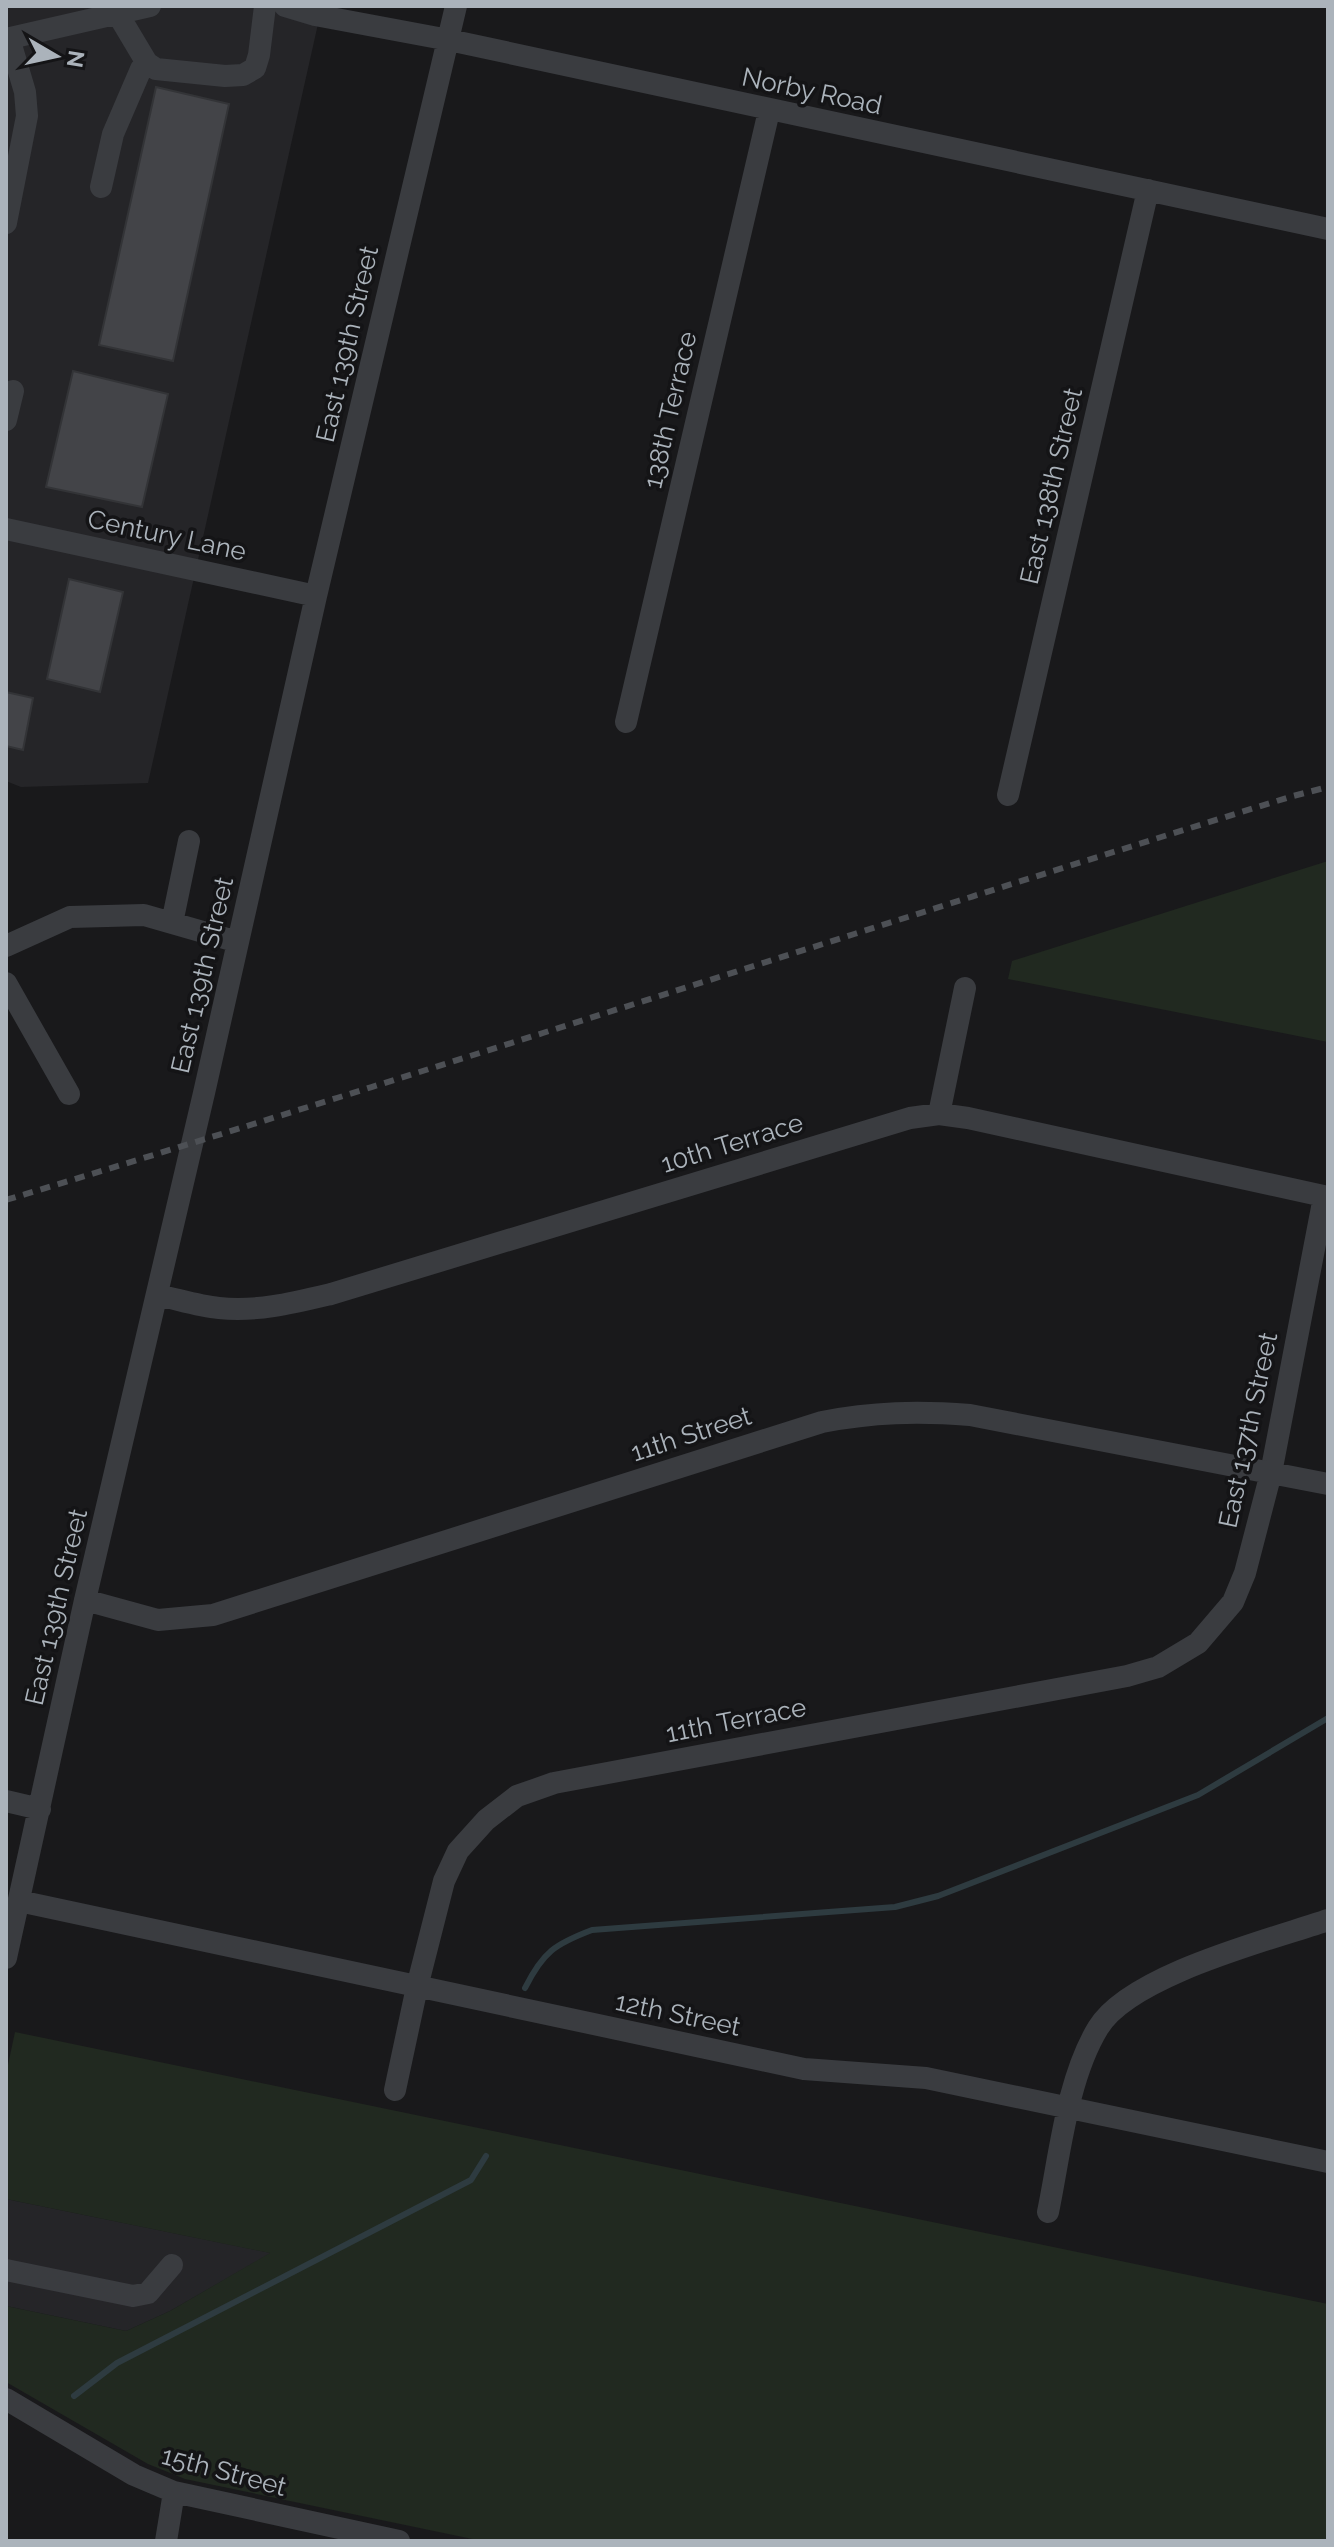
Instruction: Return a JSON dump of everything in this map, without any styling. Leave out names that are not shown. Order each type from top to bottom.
[{"type":"street","points":[[6,223],[27,116],[25,92],[7,39],[115,10],[150,6]]},
{"type":"street","points":[[115,10],[147,63],[156,69],[243,75],[255,68],[265,6]]},
{"type":"street","name":"Norby Road","points":[[285,6],[315,15],[449,40],[1328,229]]},
{"type":"street","name":"East 139th Street","points":[[6,1958],[85,1600],[316,596],[456,6]]},
{"type":"street","points":[[101,187],[113,134],[141,69],[147,63]]},
{"type":"street","name":"138th Terrace","points":[[626,722],[769,111]]},
{"type":"street","name":"East 138th Street","points":[[1008,795],[1148,190]]},
{"type":"street","points":[[6,420],[13,391]]},
{"type":"street","name":"Century Lane","points":[[6,529],[316,596]]},
{"type":"street","points":[[172,923],[189,841]]},
{"type":"street","points":[[6,946],[70,917],[144,915],[238,942]]},
{"type":"street","points":[[6,983],[69,1094]]},
{"type":"street","points":[[939,1114],[965,988]]},
{"type":"street","name":"10th Terrace","points":[[157,1295],[217,1308],[278,1307],[331,1294],[910,1118],[939,1114],[1326,1197]]},
{"type":"street","name":"East 137th Street","points":[[1182,1653],[1198,1643],[1233,1602],[1245,1573],[1271,1473],[1326,1197]]},
{"type":"street","name":"11th Street","points":[[85,1600],[158,1620],[213,1615],[822,1422],[860,1415],[915,1411],[970,1415],[1328,1484]]},
{"type":"street","name":"11th Terrace","points":[[417,1987],[444,1881],[458,1851],[486,1820],[517,1796],[554,1783],[1127,1676],[1158,1667],[1182,1653]]},
{"type":"street","points":[[6,1801],[40,1809]]},
{"type":"street","name":"12th Street","points":[[19,1901],[804,2069],[926,2078],[1328,2162]]},
{"type":"street","points":[[1048,2212],[1069,2107],[1085,2054],[1099,2026],[1127,1998],[1173,1973],[1328,1920]]},
{"type":"street","points":[[395,2090],[417,1987]]},
{"type":"street","points":[[6,2270],[133,2296],[148,2293],[172,2265]]},
{"type":"street","name":"15th Street","points":[[6,2399],[134,2475],[174,2492],[399,2541]]},
{"type":"street","points":[[166,2541],[174,2492]]},
{"type":"shaded area","points":[[6,6],[322,6],[148,783],[21,787],[6,781]]},
{"type":"shaded area","points":[[1328,861],[1328,1042],[1008,979],[1012,961]]},
{"type":"shaded area","points":[[15,2032],[1328,2304],[1328,2541],[482,2541],[185,2479],[148,2464],[6,2382],[6,2306],[126,2331],[170,2311],[270,2253],[6,2199],[6,2074]]},
{"type":"shaded area","points":[[6,2199],[271,2253],[170,2311],[126,2331],[6,2306]]},
{"type":"building","points":[[156,87],[229,104],[173,361],[99,345]]},
{"type":"building","points":[[73,371],[168,394],[142,507],[46,487]]},
{"type":"building","points":[[69,579],[123,592],[100,692],[47,679]]},
{"type":"building","points":[[6,692],[33,698],[23,750],[6,746]]},
{"type":"waterway","points":[[525,1988],[551,1951],[592,1930],[895,1907],[938,1896],[1198,1795],[1328,1718]]},
{"type":"waterway","points":[[74,2396],[117,2363],[471,2180],[486,2156]]},
{"type":"railway","points":[[6,1200],[1328,787]]}]
